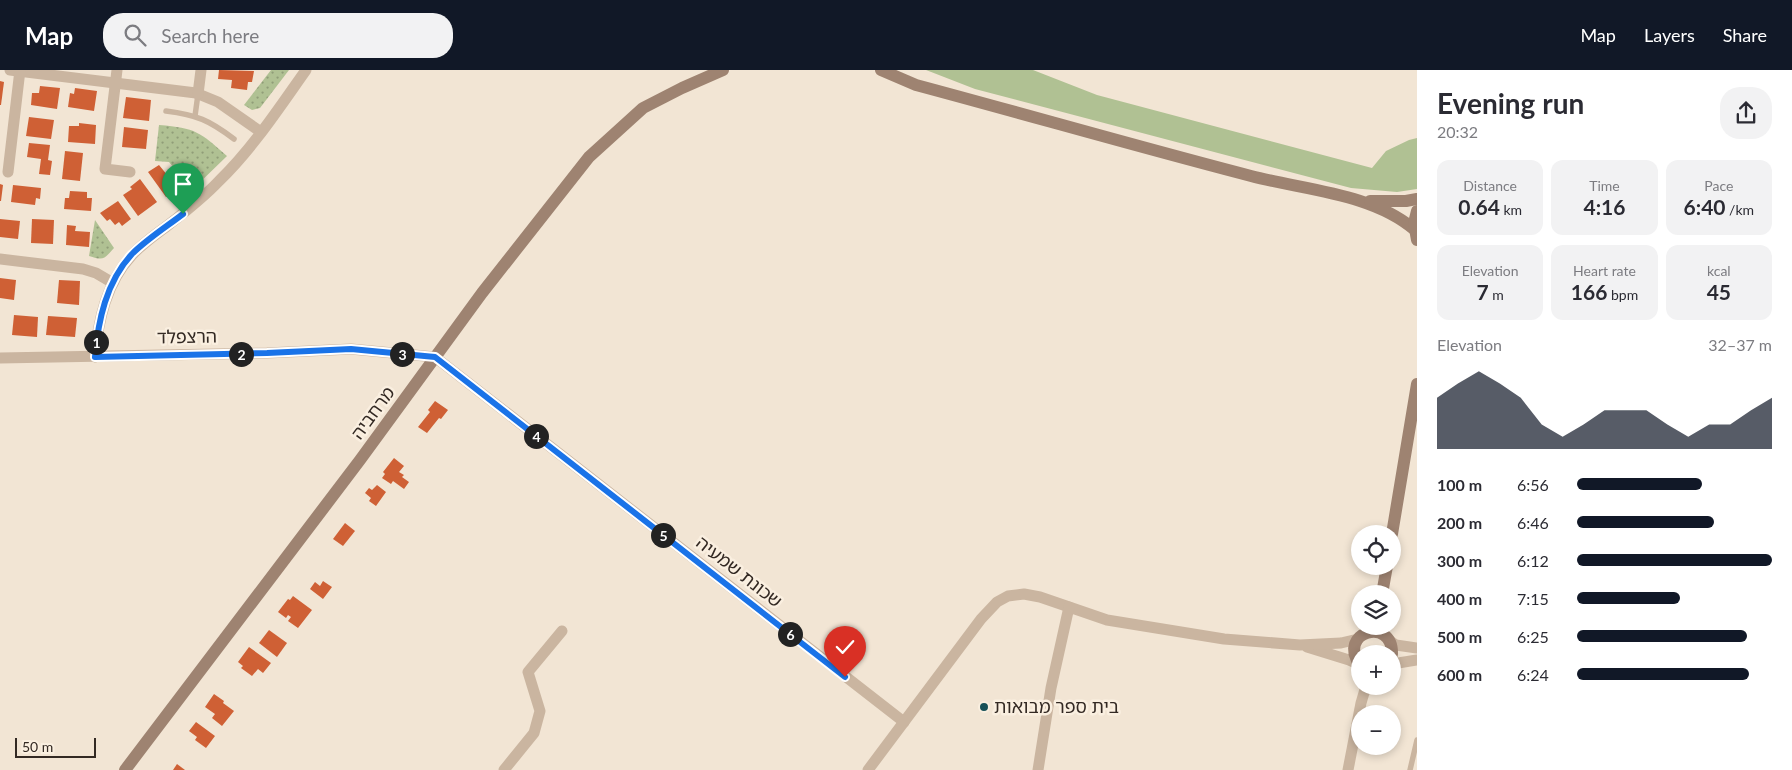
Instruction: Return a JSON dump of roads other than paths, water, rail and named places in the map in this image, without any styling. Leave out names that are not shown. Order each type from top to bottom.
[{"type":"street","points":[[8,172],[17,70],[198,94],[218,102],[261,132]]},
{"type":"street","points":[[117,70],[105,169],[130,172]]},
{"type":"street","points":[[198,94],[201,70]]},
{"type":"street","points":[[95,357],[99,321],[103,307],[113,283],[130,256],[200,200],[236,164],[306,70]]},
{"type":"street","name":"מרחביה","points":[[124,770],[240,620],[488,286],[589,157],[643,108],[723,70]]},
{"type":"street","points":[[881,70],[916,85],[1252,177],[1355,200],[1397,216],[1416,235]]},
{"type":"street","points":[[1355,200],[1388,202],[1417,199]]},
{"type":"street","points":[[1416,235],[1417,211]]},
{"type":"street","points":[[0,258],[83,269],[96,273],[113,283]]},
{"type":"street","name":"הרצפלד","points":[[0,358],[267,353],[351,349],[435,357]]},
{"type":"street","name":"שכונת שמעיה","points":[[435,357],[904,722]]},
{"type":"street","points":[[1394,525],[1417,384]]},
{"type":"street","points":[[868,770],[981,619],[997,602],[1008,596],[1024,594],[1040,597],[1107,620],[1224,639],[1300,645],[1341,642],[1360,635]]},
{"type":"street","points":[[1038,770],[1051,688],[1069,607]]},
{"type":"street","points":[[504,770],[534,733],[540,711],[528,672],[562,631]]},
{"type":"street","points":[[1388,640],[1396,645],[1417,648]]},
{"type":"street","points":[[1300,645],[1351,661]]},
{"type":"street","points":[[1401,663],[1417,660]]},
{"type":"street","points":[[1348,770],[1363,695]]},
{"type":"lane","points":[[195,116],[198,94]]},
{"type":"lane","points":[[166,111],[195,116],[221,129],[234,139]]},
{"type":"lane","points":[[1410,770],[1417,740]]},
{"type":"place","name":"בית ספר מבואות","points":[[984,707]]}]
